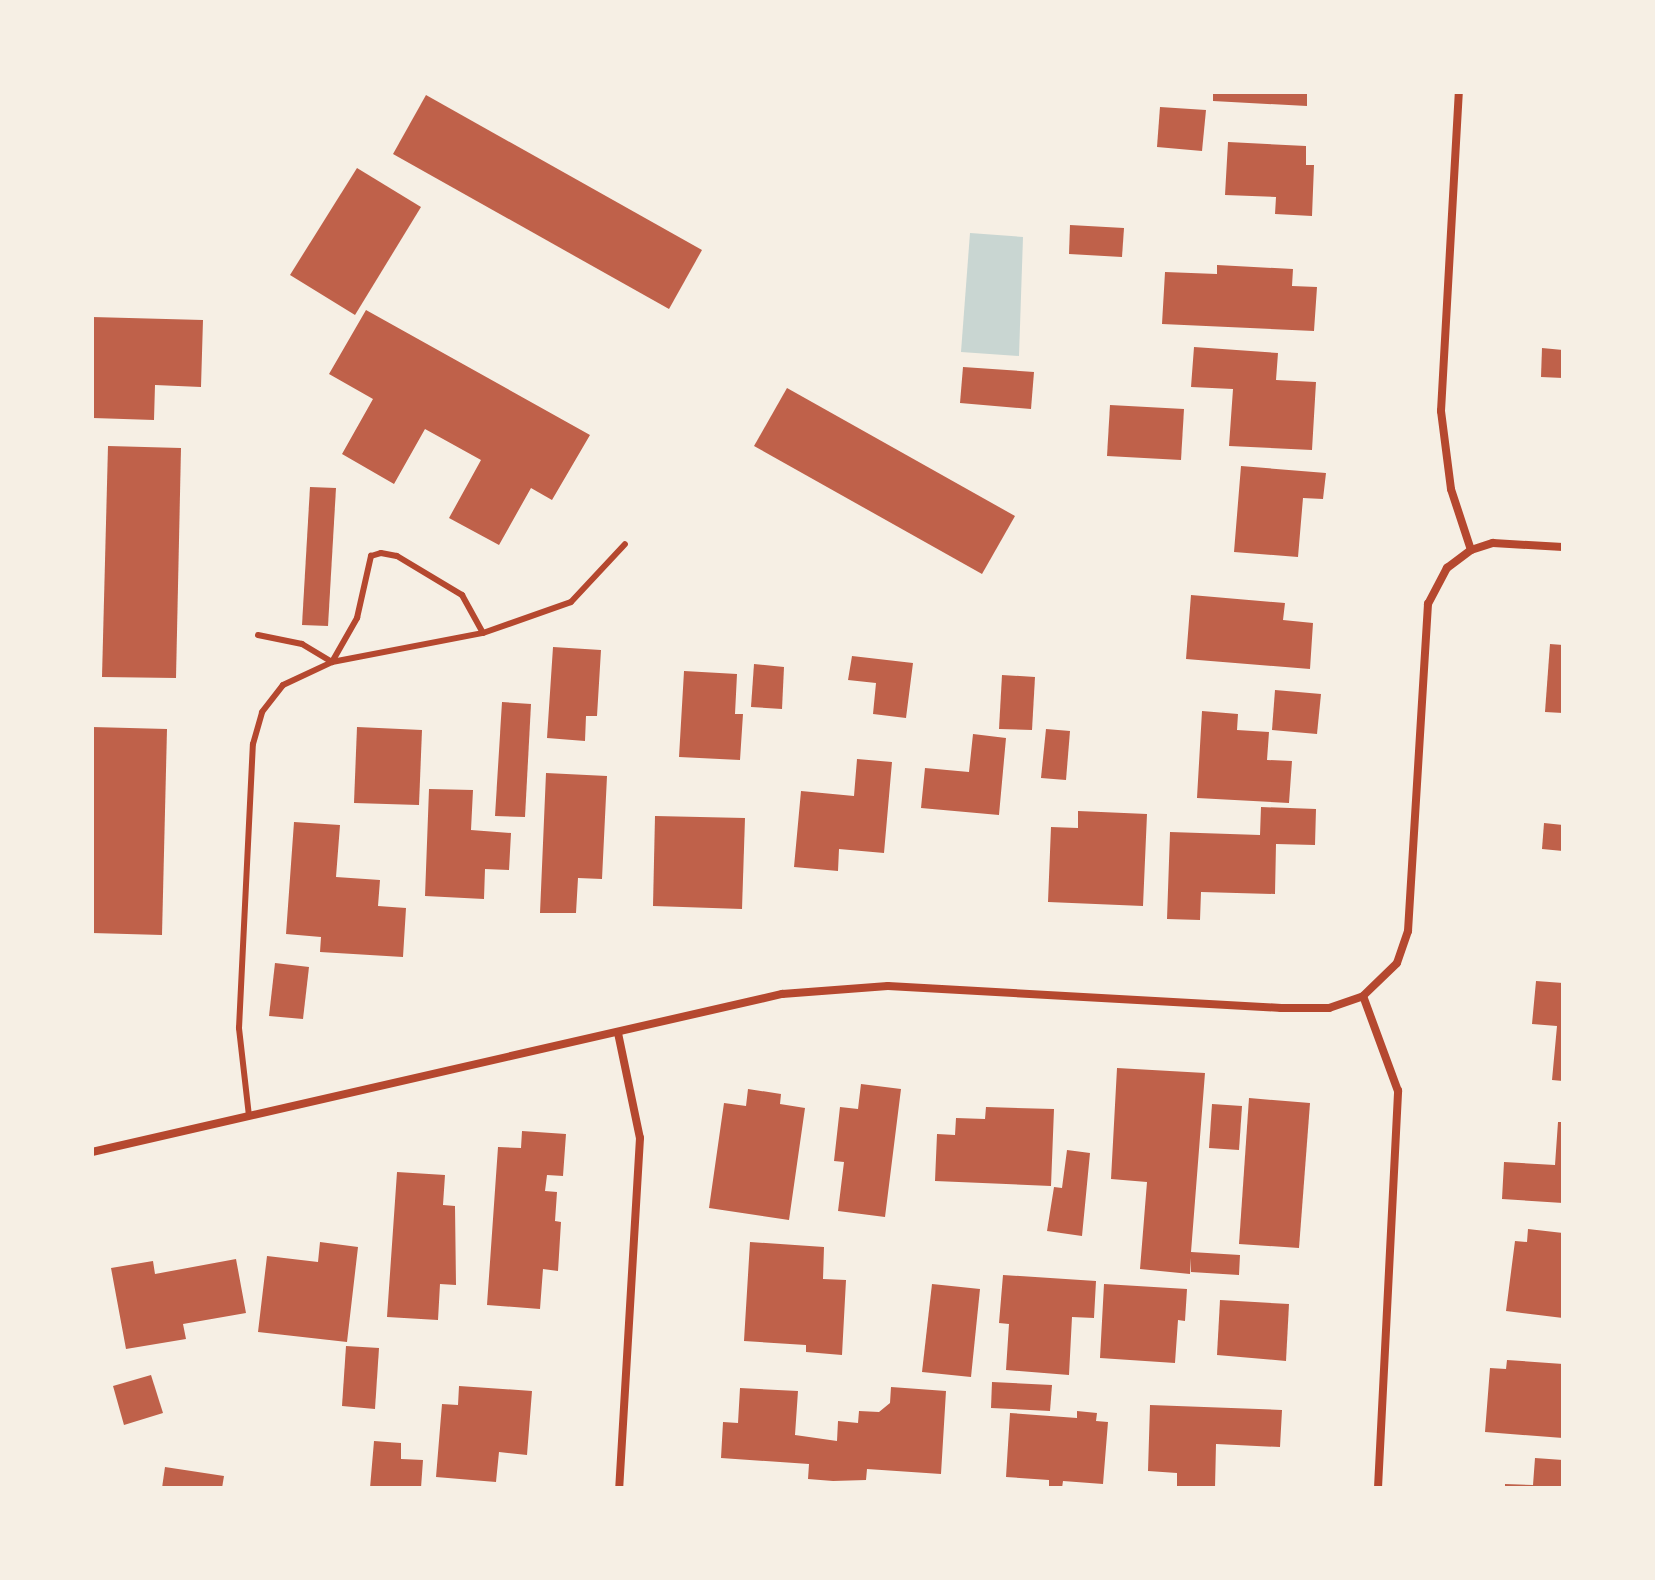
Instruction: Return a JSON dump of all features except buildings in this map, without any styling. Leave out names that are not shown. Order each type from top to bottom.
[{"type":"street","points":[[1459,92],[1441,411],[1451,489],[1471,550]]},
{"type":"street","points":[[92,1152],[782,994],[888,986],[1281,1008],[1329,1008],[1363,996],[1397,963],[1408,931],[1428,604],[1447,568],[1471,550],[1493,543],[1563,547]]},
{"type":"street","points":[[1363,996],[1398,1091],[1378,1488]]},
{"type":"street","points":[[618,1033],[640,1138],[619,1488]]},
{"type":"lane","points":[[249,1116],[239,1028],[253,744],[262,712],[283,685],[332,662],[483,633],[571,602],[625,544]]},
{"type":"lane","points":[[332,662],[357,618],[371,556],[381,553],[397,556],[462,595],[483,633]]},
{"type":"lane","points":[[258,635],[302,644],[332,662]]},
{"type":"shaded area","points":[[970,233],[1023,237],[1019,356],[961,352]]}]
